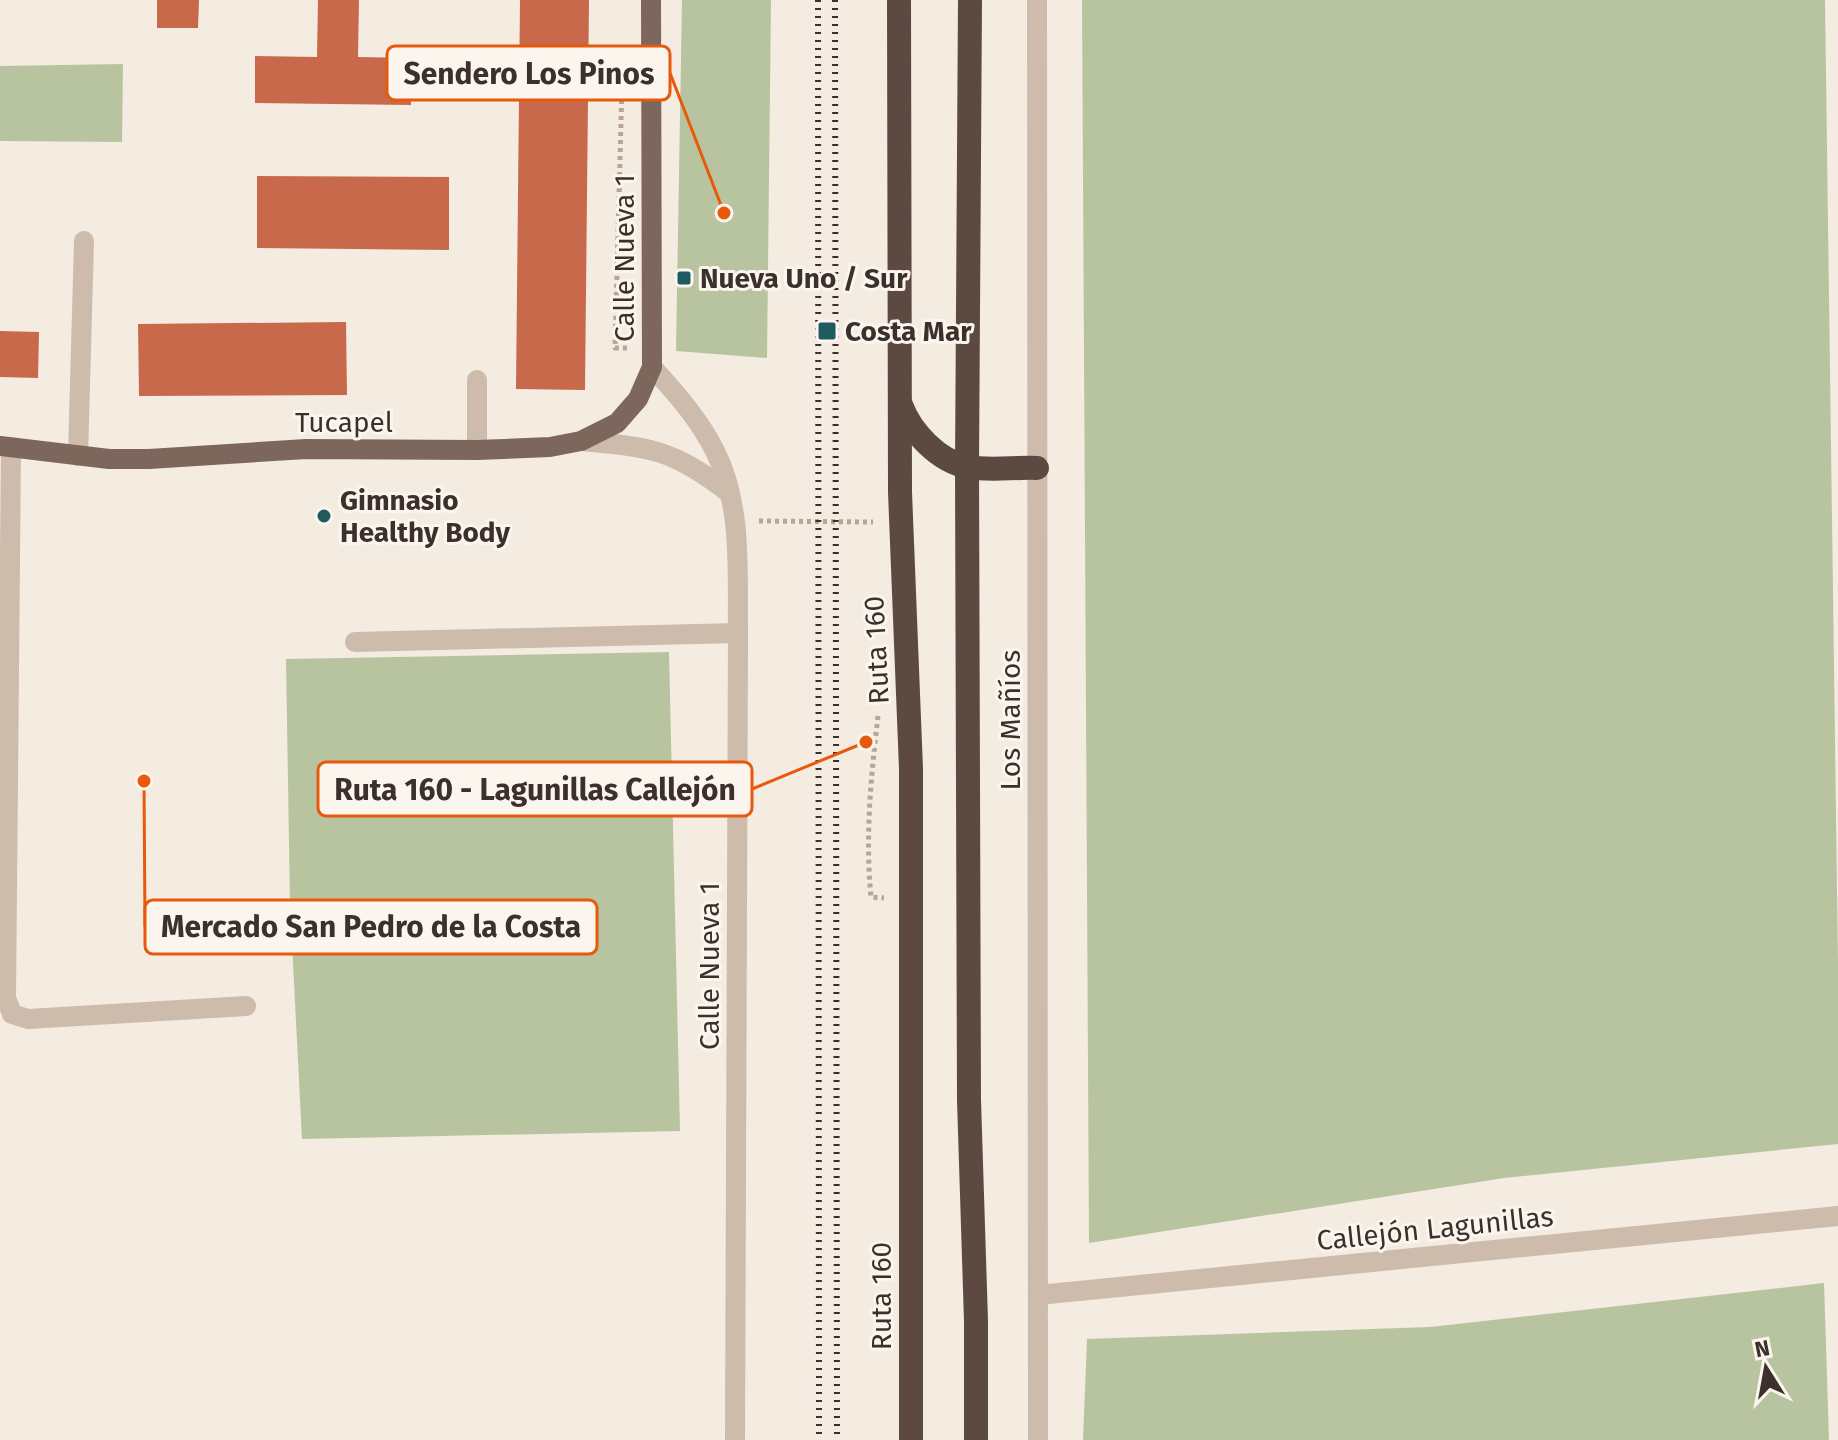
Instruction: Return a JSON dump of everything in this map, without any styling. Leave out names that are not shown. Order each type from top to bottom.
[{"type":"highway","name":"Ruta 160","points":[[899,0],[901,536],[911,769],[911,1440]]},
{"type":"highway","points":[[970,0],[967,467],[969,1100],[976,1321],[976,1440]]},
{"type":"highway","points":[[899,399],[905,415],[925,442],[939,453],[967,467],[1037,468]]},
{"type":"main road","name":"Calle Nueva 1","points":[[651,0],[652,367]]},
{"type":"main road","name":"Tucapel","points":[[6,446],[78,456],[149,459],[306,449],[477,450],[550,447],[581,441],[617,423],[638,399],[652,367]]},
{"type":"street","name":"Los Mañíos","points":[[1037,0],[1038,1440]]},
{"type":"street","points":[[78,456],[84,241]]},
{"type":"street","name":"Calle Nueva 1","points":[[652,367],[685,405],[716,453],[734,521],[738,633],[735,1440]]},
{"type":"street","points":[[477,380],[477,450]]},
{"type":"street","points":[[581,441],[646,448],[676,457],[694,466],[729,493]]},
{"type":"street","points":[[6,446],[6,998],[12,1014],[28,1019],[246,1006]]},
{"type":"street","points":[[355,642],[738,633]]},
{"type":"street","name":"Callejón Lagunillas","points":[[1038,1295],[1838,1216]]},
{"type":"path","points":[[734,521],[873,521],[873,536]]},
{"type":"path","points":[[878,702],[869,782],[871,897],[911,902]]},
{"type":"green space","points":[[682,0],[771,0],[767,358],[676,351]]},
{"type":"green space","points":[[1082,0],[1825,0],[1838,1144],[1504,1178],[1089,1243]]},
{"type":"green space","points":[[123,64],[122,142],[0,141],[0,66]]},
{"type":"green space","points":[[669,652],[680,1131],[302,1139],[290,904],[286,659]]},
{"type":"green space","points":[[1824,1283],[1829,1440],[1083,1440],[1087,1339],[1430,1327]]},
{"type":"building","points":[[157,0],[199,0],[198,28],[157,28]]},
{"type":"building","points":[[318,0],[359,0],[358,57],[412,58],[411,105],[255,103],[255,56],[317,57]]},
{"type":"building","points":[[520,0],[589,0],[585,390],[516,389]]},
{"type":"building","points":[[257,176],[449,177],[449,250],[257,248]]},
{"type":"building","points":[[346,322],[347,395],[139,396],[138,324]]},
{"type":"building","points":[[0,331],[39,332],[38,378],[0,377]]},
{"type":"railway","points":[[818,0],[819,1440]]},
{"type":"railway","points":[[835,0],[837,1440]]},
{"type":"place","name":"Sendero Los Pinos","points":[[724,213]]},
{"type":"place","name":"Nueva Uno / Sur","points":[[684,278]]},
{"type":"place","name":"Costa Mar","points":[[827,331]]},
{"type":"place","name":"Gimnasio Healthy Body","points":[[324,516]]},
{"type":"place","name":"Ruta 160 - Lagunillas Callejón","points":[[866,742]]},
{"type":"place","name":"Mercado San Pedro de la Costa","points":[[144,781]]}]
